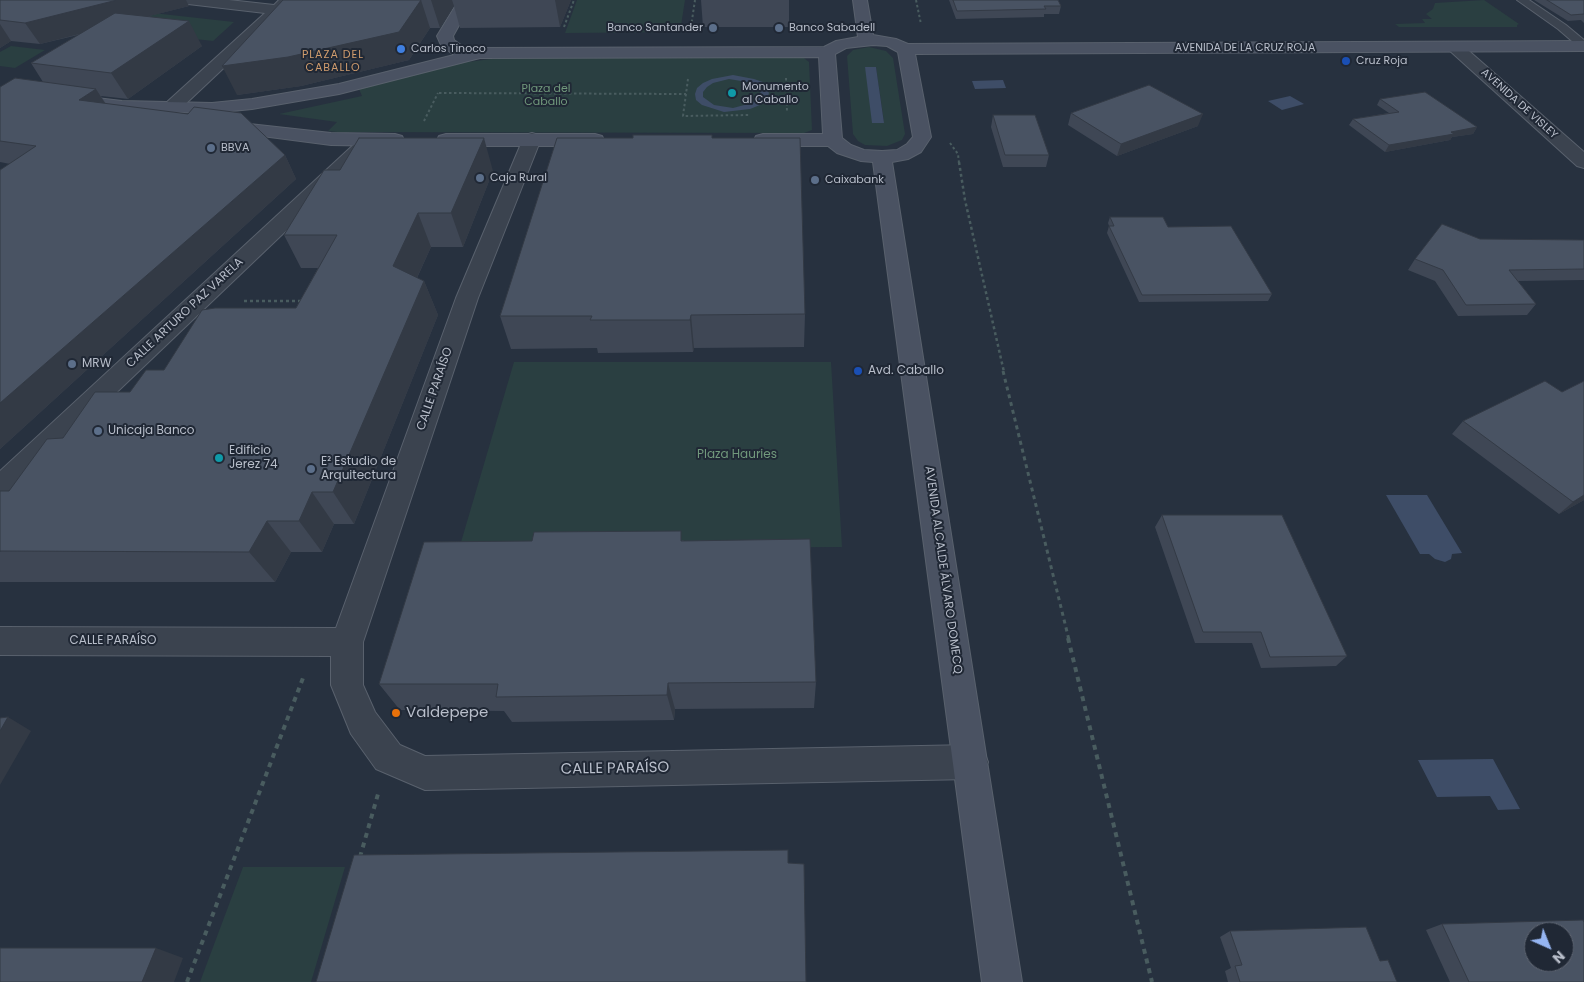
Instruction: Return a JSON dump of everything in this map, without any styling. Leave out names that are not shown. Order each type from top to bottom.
[{"type":"main road","points":[[466,0],[445,36],[446,42],[466,56]]},
{"type":"main road","points":[[860,0],[866,40]]},
{"type":"main road","points":[[72,100],[122,106],[212,108],[281,100],[339,89],[466,56],[494,52],[828,52],[842,44],[866,40],[885,41],[906,49],[922,137],[914,148],[900,156],[861,156],[844,149],[833,140],[743,140]]},
{"type":"main road","name":"AVENIDA DE LA CRUZ ROJA","points":[[906,49],[1584,46]]},
{"type":"main road","points":[[828,52],[833,140]]},
{"type":"main road","points":[[122,106],[204,124],[331,139],[371,140],[421,135],[610,140]]},
{"type":"main road","name":"AVENIDA ALCALDE ÁLVARO DOMECQ","points":[[882,157],[1002,982]]},
{"type":"street","points":[[188,0],[284,5]]},
{"type":"street","points":[[174,106],[284,5]]},
{"type":"street","name":"AVENIDA DE VISLEY","points":[[1455,47],[1584,162]]},
{"type":"street","name":"CALLE PARAÍSO","points":[[532,139],[467,298],[332,642],[363,723],[388,757],[425,773],[971,762]]},
{"type":"street","name":"CALLE ARTURO PAZ VARELA","points":[[0,487],[371,140]]},
{"type":"street","name":"CALLE PARAÍSO","points":[[0,641],[332,642]]},
{"type":"lane","points":[[1522,0],[1562,27],[1584,46]]},
{"type":"path","points":[[564,28],[574,0]]},
{"type":"path","points":[[691,28],[696,0]]},
{"type":"path","points":[[786,73],[787,115]]},
{"type":"path","points":[[688,74],[683,116],[749,115]]},
{"type":"path","points":[[433,86],[438,93]]},
{"type":"path","points":[[438,93],[686,94]]},
{"type":"path","points":[[421,135],[438,93]]},
{"type":"path","points":[[946,137],[958,154],[965,200],[999,353],[1152,982]]},
{"type":"path","points":[[196,302],[312,300]]},
{"type":"path","points":[[187,982],[332,642]]},
{"type":"path","points":[[359,860],[388,757]]},
{"type":"green space","points":[[577,0],[685,0],[680,32],[565,33]]},
{"type":"green space","points":[[1484,0],[1519,24],[1517,27],[1399,27],[1395,24],[1425,23],[1422,19],[1432,19],[1426,14],[1433,9],[1435,3]]},
{"type":"green space","points":[[153,13],[234,22],[213,41],[132,32],[134,25]]},
{"type":"green space","points":[[11,46],[45,50],[15,68],[0,66],[0,52]]},
{"type":"green space","points":[[869,47],[886,51],[893,58],[905,134],[902,140],[887,146],[865,145],[858,141],[853,134],[847,56],[853,50]],"holes":[[[865,67],[876,67],[884,122]]]},
{"type":"green space","name":"Plaza del Caballo","points":[[498,58],[804,58],[809,62],[812,130],[804,133],[337,132],[328,131],[337,122],[279,114],[362,96],[359,89],[461,63]]},
{"type":"green space","name":"Plaza Hauries","points":[[514,362],[831,362],[842,547],[459,549]]},
{"type":"green space","points":[[243,867],[345,867],[311,982],[200,982]]},
{"type":"water","points":[[865,67],[876,67],[884,123],[872,123]]},
{"type":"water","points":[[733,75],[754,79],[763,82],[769,93],[767,99],[760,105],[750,109],[724,112],[702,105],[696,100],[697,88],[712,79]],"holes":[[[729,79],[753,83],[759,87],[761,95],[752,103],[733,108],[714,105],[703,97],[703,92],[713,83]]]},
{"type":"water","points":[[1003,80],[1006,88],[975,89],[972,81]]},
{"type":"water","points":[[1290,96],[1304,104],[1282,110],[1268,101]]},
{"type":"water","points":[[1386,495],[1427,495],[1462,553],[1452,554],[1451,559],[1445,562],[1435,559],[1429,554],[1420,554]]},
{"type":"water","points":[[1493,759],[1520,809],[1498,810],[1490,796],[1437,797],[1418,760]]},
{"type":"building","points":[[0,0],[117,0],[25,23],[0,20]]},
{"type":"building","points":[[283,0],[421,0],[399,32],[288,57],[222,66]]},
{"type":"building","points":[[953,0],[1058,0],[1061,6],[1044,6],[1046,9],[957,11]]},
{"type":"building","points":[[1547,0],[1584,0],[1584,14],[1571,15]]},
{"type":"building","points":[[115,13],[189,21],[111,73],[31,63]]},
{"type":"building","points":[[15,78],[96,89],[79,100],[188,114],[194,107],[241,113],[285,155],[0,403],[0,170],[36,146],[0,141],[0,87]]},
{"type":"building","points":[[1149,85],[1203,114],[1121,144],[1071,113]]},
{"type":"building","points":[[1425,92],[1477,127],[1451,132],[1454,134],[1389,145],[1353,119],[1399,112],[1380,99]]},
{"type":"building","points":[[993,115],[1035,115],[1049,155],[1005,155]]},
{"type":"building","points":[[633,135],[712,135],[712,138],[800,138],[805,314],[691,315],[690,320],[590,320],[592,316],[500,316],[557,138],[633,138]]},
{"type":"building","points":[[359,138],[484,138],[451,213],[418,213],[393,266],[424,281],[333,492],[312,492],[299,521],[267,521],[249,552],[0,551],[0,491],[9,491],[47,439],[63,438],[95,392],[130,392],[146,370],[164,370],[202,310],[215,308],[296,308],[337,235],[284,235],[324,170],[340,170]]},
{"type":"building","points":[[1110,217],[1163,217],[1168,227],[1231,226],[1272,294],[1142,295],[1109,226],[1114,226]]},
{"type":"building","points":[[1442,224],[1480,239],[1584,240],[1584,269],[1509,270],[1536,304],[1466,305],[1443,270],[1415,259]]},
{"type":"building","points":[[1545,381],[1562,392],[1584,381],[1584,495],[1573,502],[1463,421]]},
{"type":"building","points":[[1162,515],[1282,515],[1347,656],[1270,657],[1261,632],[1203,632]]},
{"type":"building","points":[[681,531],[681,541],[810,539],[816,682],[668,683],[667,695],[496,697],[498,684],[379,684],[424,542],[532,541],[534,532]]},
{"type":"building","points":[[8,717],[0,731],[0,718]]},
{"type":"building","points":[[788,850],[788,863],[804,864],[806,982],[316,982],[354,855]]},
{"type":"building","points":[[1583,920],[1584,982],[1469,982],[1442,924]]},
{"type":"building","points":[[1366,927],[1380,961],[1388,960],[1397,982],[1240,982],[1235,966],[1242,965],[1230,931]]},
{"type":"building","points":[[0,948],[156,948],[142,982],[0,982]]},
{"type":"place","name":"Banco Santander","points":[[713,28]]},
{"type":"place","name":"Banco Sabadell","points":[[779,28]]},
{"type":"place","name":"Carlos Tinoco","points":[[401,49]]},
{"type":"place","name":"Cruz Roja","points":[[1346,61]]},
{"type":"place","name":"Monumento al Caballo","points":[[732,93]]},
{"type":"place","name":"BBVA","points":[[211,148]]},
{"type":"place","name":"Caja Rural","points":[[480,178]]},
{"type":"place","name":"Caixabank","points":[[815,180]]},
{"type":"place","name":"MRW","points":[[72,364]]},
{"type":"place","name":"Avd. Caballo","points":[[858,371]]},
{"type":"place","name":"Unicaja Banco","points":[[98,431]]},
{"type":"place","name":"Edificio Jerez 74","points":[[219,458]]},
{"type":"place","name":"E² Estudio de Arquitectura","points":[[311,469]]},
{"type":"place","name":"Valdepepe","points":[[396,713]]},
{"type":"district","name":"PLAZA DEL CABALLO","points":[[333,61]]}]
